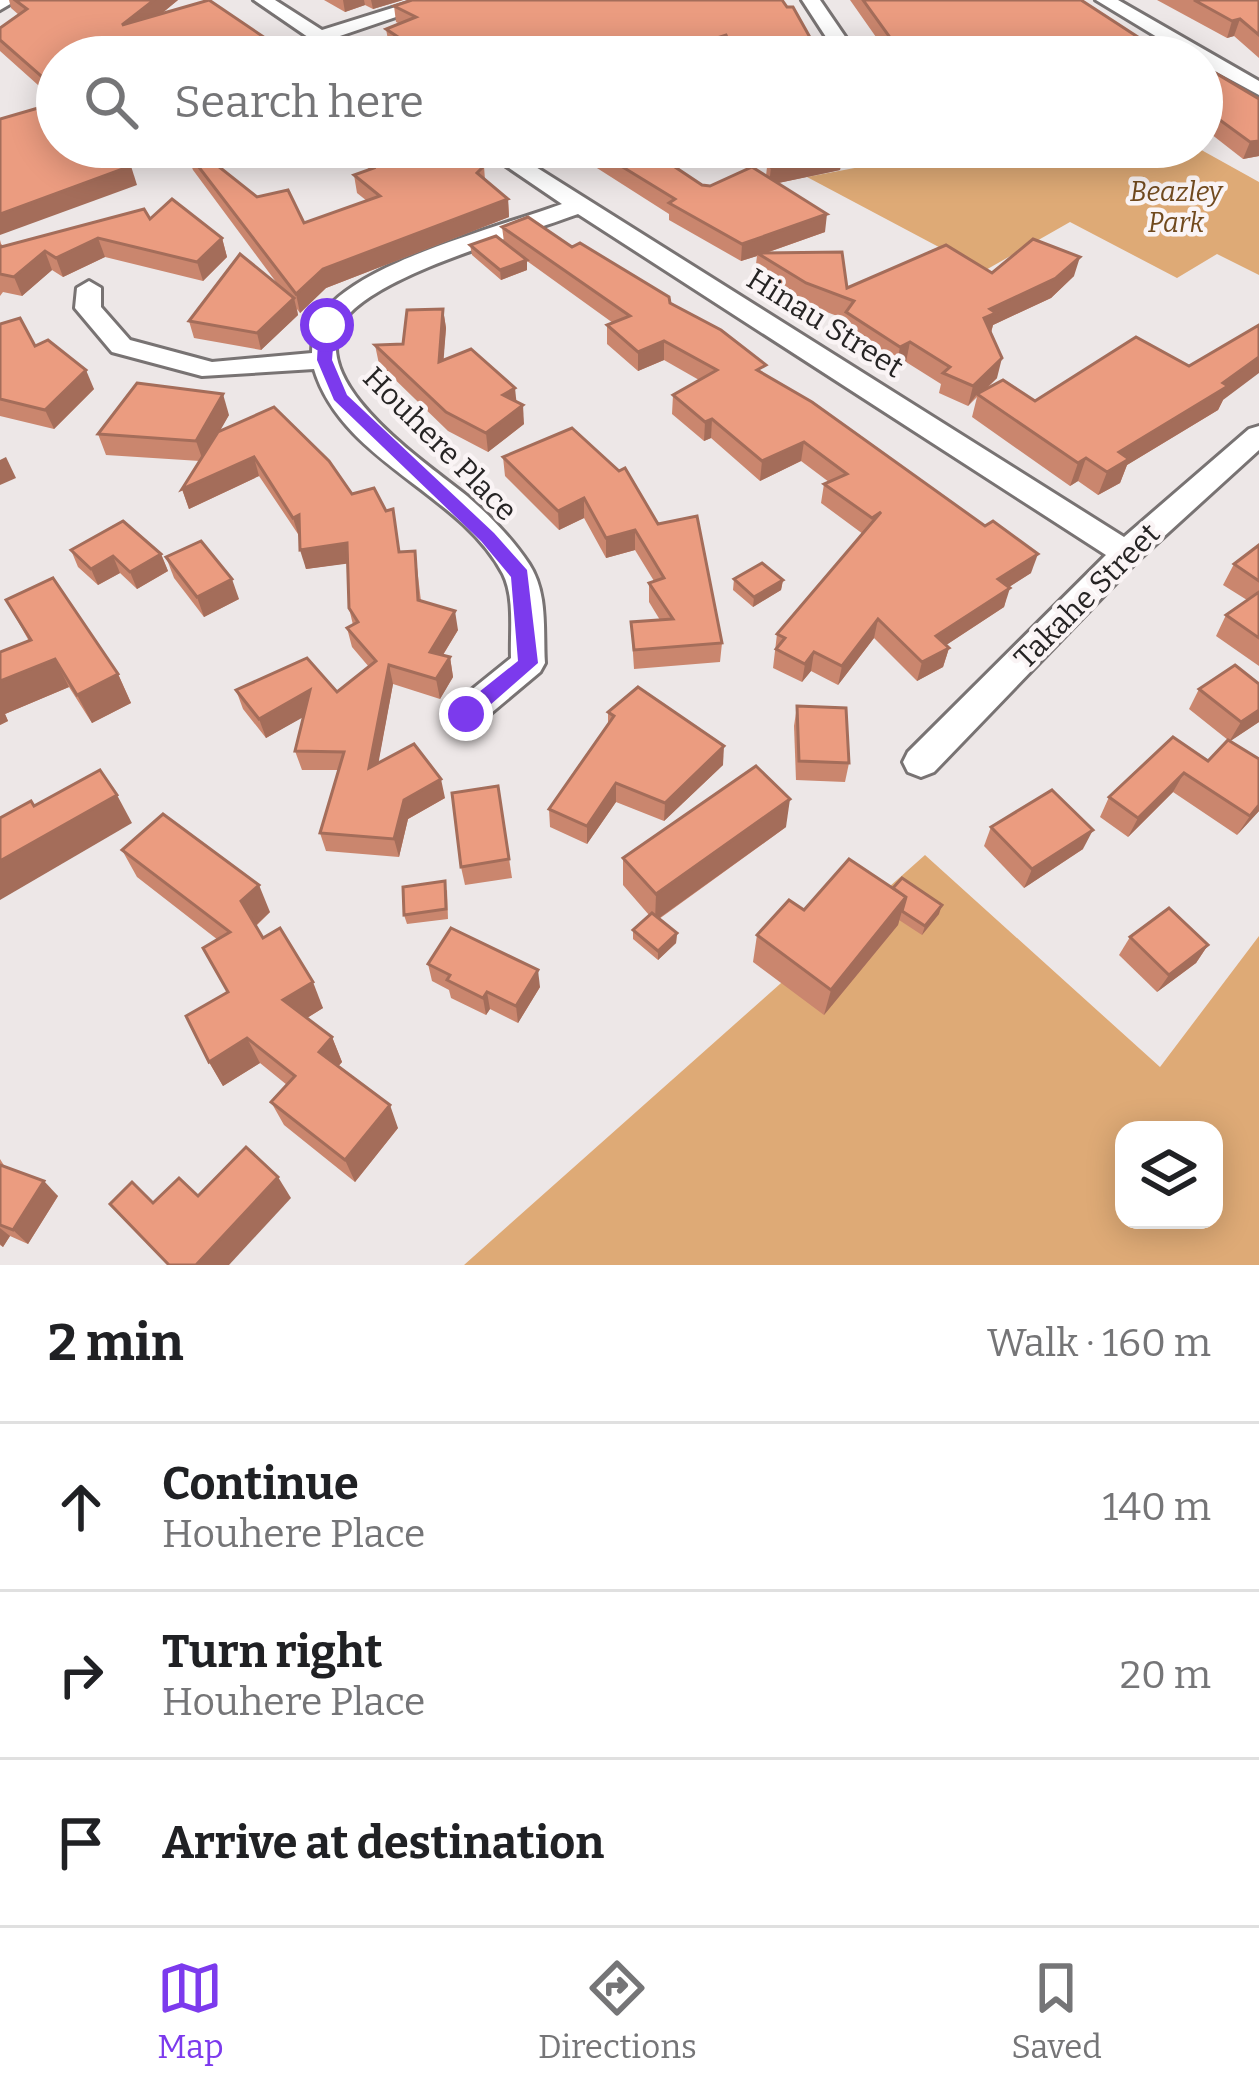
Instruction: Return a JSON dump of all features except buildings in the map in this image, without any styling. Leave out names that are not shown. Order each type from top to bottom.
[{"type":"street","points":[[263,0],[318,36]]},
{"type":"street","points":[[323,36],[436,0]]},
{"type":"street","points":[[811,0],[835,36]]},
{"type":"street","points":[[1105,0],[1167,36]]},
{"type":"street","points":[[1223,68],[1259,89]]},
{"type":"street","name":"Hinau Street","points":[[523,168],[1126,553]]},
{"type":"street","name":"Houhere Place","points":[[466,714],[528,663],[520,575],[488,537],[340,397],[325,360],[327,325],[344,303],[392,279],[580,205]]},
{"type":"street","points":[[88,288],[88,308],[121,346],[212,370],[325,360]]},
{"type":"street","name":"Takahe Street","points":[[921,762],[1126,553],[1259,435]]},
{"type":"green space","name":"Beazley Park","points":[[1223,162],[1259,182],[1259,275],[1217,254],[1177,278],[1070,222],[984,271],[807,177],[855,168],[1223,168]]},
{"type":"green space","points":[[925,855],[1160,1067],[1259,936],[1259,1265],[464,1265]]},
{"type":"route","points":[[327,325],[325,360],[340,397],[488,537],[520,575],[528,663],[466,714]]}]
